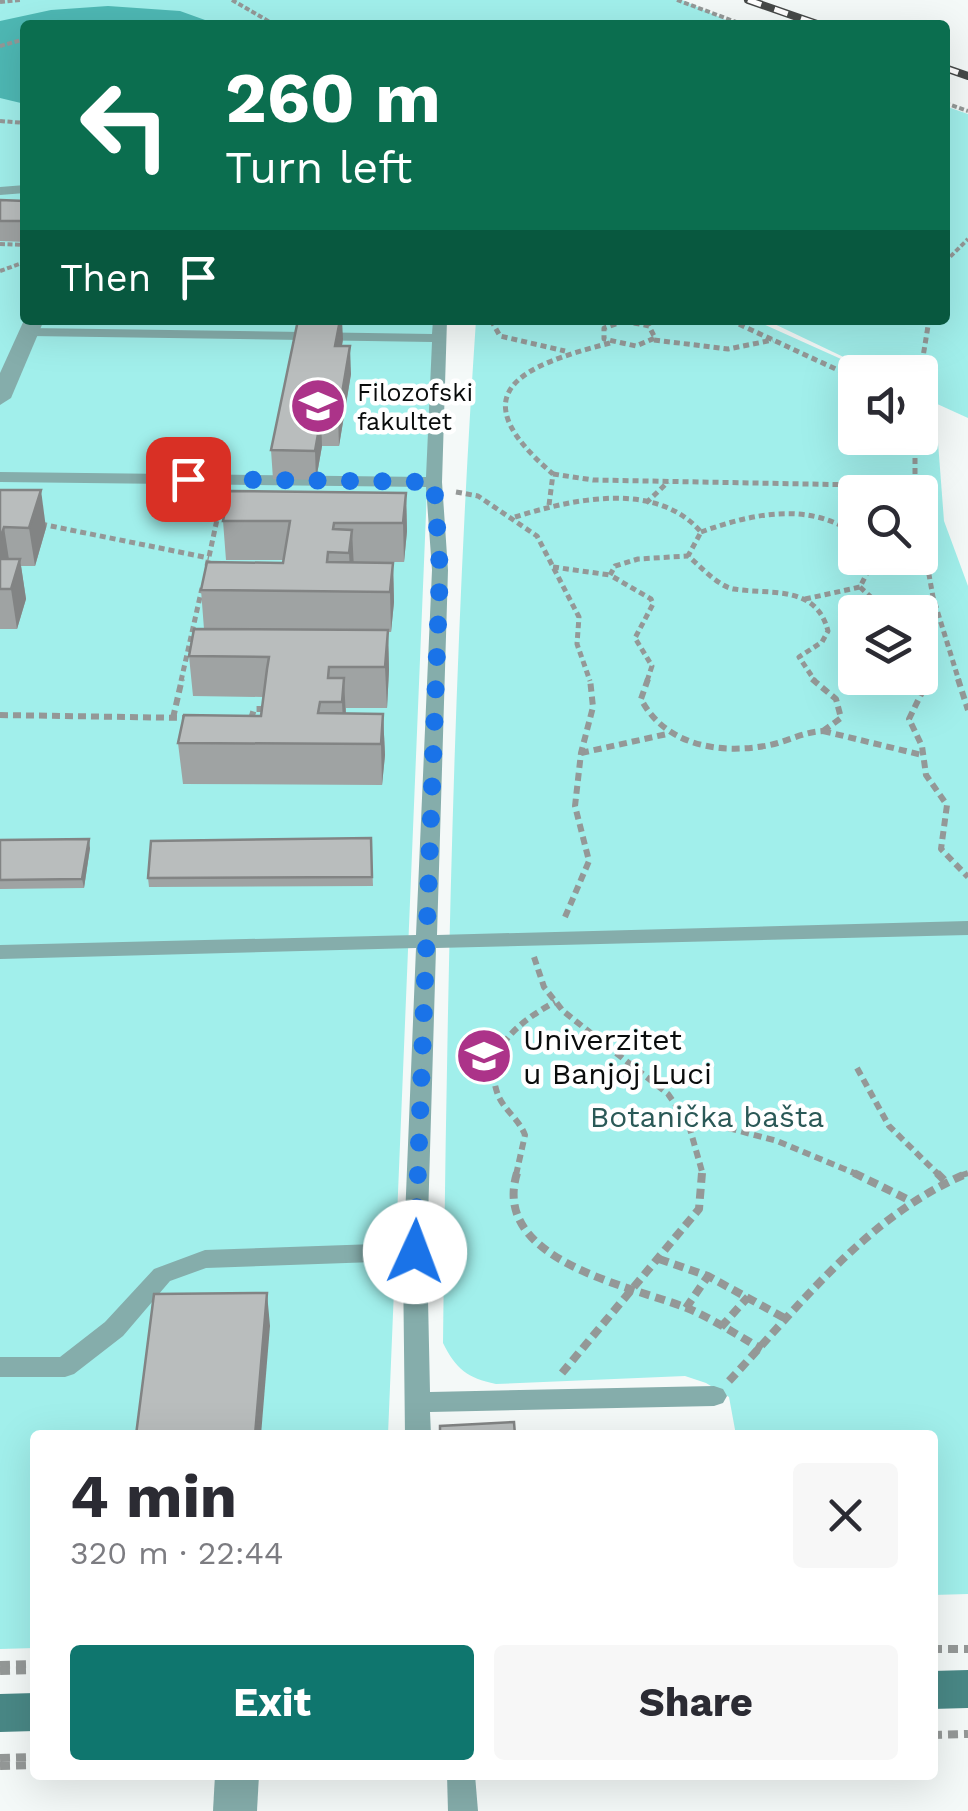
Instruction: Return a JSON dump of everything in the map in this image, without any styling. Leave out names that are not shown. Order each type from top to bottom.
[{"type":"street","points":[[0,398],[32,326]]},
{"type":"street","points":[[938,1690],[968,1689]]},
{"type":"street","points":[[0,1713],[30,1712]]},
{"type":"street","points":[[235,1811],[237,1780]]},
{"type":"lane","points":[[32,326],[256,337],[439,329],[435,486],[440,570],[415,1252],[418,1430]]},
{"type":"lane","points":[[0,476],[435,486]]},
{"type":"lane","points":[[0,952],[968,928]]},
{"type":"lane","points":[[0,1367],[64,1367],[114,1329],[162,1275],[205,1259],[415,1252]]},
{"type":"lane","points":[[418,1402],[714,1396]]},
{"type":"lane","points":[[461,1780],[463,1811]]},
{"type":"path","points":[[0,2],[21,0]]},
{"type":"path","points":[[232,0],[266,20]]},
{"type":"path","points":[[677,0],[731,20]]},
{"type":"path","points":[[950,257],[968,239]]},
{"type":"path","points":[[493,325],[500,336],[514,342],[572,351]]},
{"type":"path","points":[[609,325],[601,331],[610,342]]},
{"type":"path","points":[[641,325],[656,334],[653,340]]},
{"type":"path","points":[[741,325],[838,370]]},
{"type":"path","points":[[923,355],[928,325]]},
{"type":"path","points":[[773,340],[718,348],[653,340],[636,346],[610,342],[572,351],[533,366],[511,384],[503,416],[512,436],[552,474],[593,480],[838,486]]},
{"type":"path","points":[[549,505],[552,474]]},
{"type":"path","points":[[173,718],[226,480]]},
{"type":"path","points":[[646,503],[670,481]]},
{"type":"path","points":[[435,486],[478,496],[538,536],[579,617],[577,644],[590,679],[593,707],[581,753],[575,806],[589,861],[559,932],[533,937],[536,972],[555,1002],[642,1068],[690,1117],[706,1189],[699,1209],[660,1259],[538,1401]]},
{"type":"path","points":[[514,517],[549,505],[595,498],[646,503],[681,514],[701,532]]},
{"type":"path","points":[[688,556],[701,532],[736,519],[776,513],[828,520],[838,525]]},
{"type":"path","points":[[33,524],[50,524],[209,558]]},
{"type":"path","points":[[552,566],[610,575],[651,599],[653,604],[636,633],[652,666],[641,699],[647,714],[667,734],[695,743],[767,746],[822,731],[841,718],[842,708],[806,676],[800,665],[800,656],[822,642],[828,631],[824,615],[805,599],[763,588],[730,589],[688,556],[638,559],[614,566],[610,575]]},
{"type":"path","points":[[860,587],[866,575]]},
{"type":"path","points":[[929,575],[968,710]]},
{"type":"path","points":[[805,599],[860,587]]},
{"type":"path","points":[[860,587],[869,595]]},
{"type":"path","points":[[921,695],[910,718],[926,775],[947,805],[940,844],[944,860],[968,877]]},
{"type":"path","points":[[250,732],[254,709],[270,709]]},
{"type":"path","points":[[0,715],[199,718]]},
{"type":"path","points":[[234,719],[252,720]]},
{"type":"path","points":[[822,731],[922,755]]},
{"type":"path","points":[[581,753],[667,734]]},
{"type":"path","points":[[555,1002],[524,1017],[504,1036],[498,1057],[497,1093],[524,1129],[526,1145],[512,1184],[513,1207],[532,1236],[583,1276],[686,1308],[762,1349]]},
{"type":"path","points":[[858,1068],[889,1126],[944,1180]]},
{"type":"path","points":[[690,1117],[735,1125],[794,1144],[911,1200]]},
{"type":"path","points":[[714,1396],[878,1225],[944,1180],[968,1173]]},
{"type":"path","points":[[660,1259],[708,1276],[788,1320]]},
{"type":"path","points":[[686,1308],[708,1276]]},
{"type":"path","points":[[721,1327],[748,1297]]},
{"type":"path","points":[[938,1649],[968,1648]]},
{"type":"path","points":[[0,1668],[30,1667]]},
{"type":"path","points":[[938,1735],[968,1734]]},
{"type":"path","points":[[0,1762],[30,1761]]},
{"type":"green space","points":[[0,0],[682,0],[726,20],[20,20],[20,325],[434,325],[388,1430],[30,1430],[30,1648],[0,1649]]},
{"type":"green space","name":"Botanička bašta","points":[[950,108],[968,114],[968,418],[938,404],[938,355],[839,355],[776,325],[950,325]]},
{"type":"green space","name":"Botanička bašta","points":[[476,325],[765,325],[838,358],[838,455],[938,455],[938,442],[944,521],[968,586],[968,1594],[938,1595],[938,1430],[735,1430],[729,1397],[685,1376],[496,1384],[464,1371],[443,1343],[452,831]]},
{"type":"shaded area","points":[[108,6],[180,11],[205,20],[20,20],[20,103],[0,98],[0,21],[51,10]]},
{"type":"building","points":[[0,200],[20,201],[20,221],[0,221]]},
{"type":"building","points":[[297,325],[339,325],[335,346],[350,346],[338,417],[321,417],[315,451],[271,450]]},
{"type":"building","points":[[0,490],[41,490],[29,528],[4,527],[0,540]]},
{"type":"building","points":[[229,491],[406,493],[403,523],[334,523],[333,529],[352,530],[349,553],[328,552],[327,562],[393,563],[390,592],[201,590],[207,562],[283,563],[290,521],[223,521]]},
{"type":"building","points":[[0,559],[20,559],[11,589],[0,589]]},
{"type":"building","points":[[194,629],[388,630],[385,667],[329,667],[328,678],[344,678],[342,702],[320,702],[318,713],[383,714],[381,744],[178,743],[184,715],[261,716],[269,657],[189,656]]},
{"type":"building","points":[[371,838],[372,877],[148,878],[151,841]]},
{"type":"building","points":[[89,839],[82,879],[0,880],[0,840]]},
{"type":"building","points":[[267,1293],[255,1430],[137,1430],[154,1294]]},
{"type":"building","points":[[514,1422],[515,1430],[440,1430],[440,1426]]},
{"type":"railway","points":[[748,0],[806,20]]},
{"type":"railway","points":[[950,70],[968,76]]},
{"type":"place","name":"Filozofski fakultet","points":[[318,406]]},
{"type":"place","name":"Univerzitet u Banjoj Luci","points":[[484,1056]]},
{"type":"route","points":[[188,479],[434,482],[440,570],[415,1252]]}]
